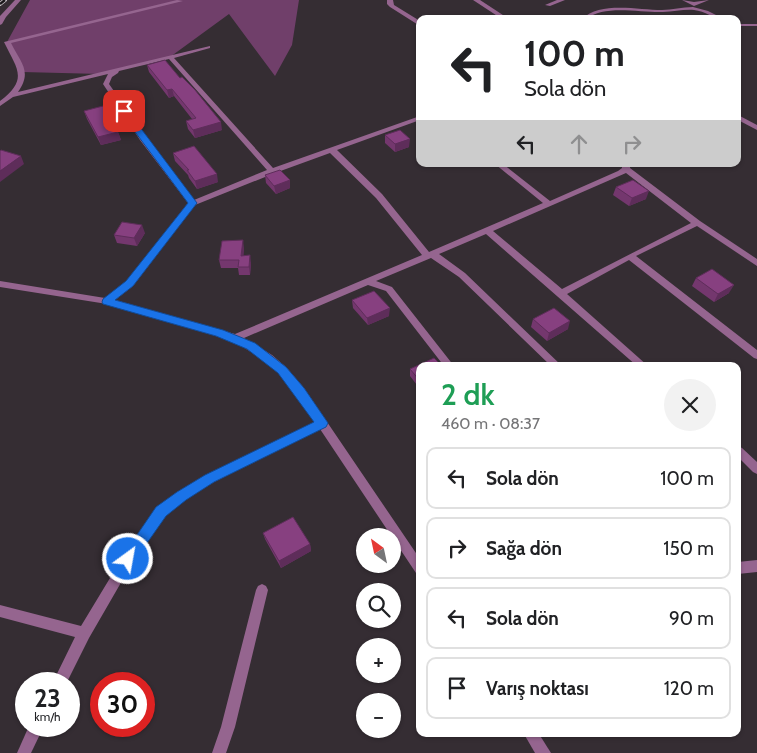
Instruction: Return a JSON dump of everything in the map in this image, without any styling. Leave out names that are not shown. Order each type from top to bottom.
[{"type":"street","points":[[0,25],[3,16],[18,0]]},
{"type":"street","points":[[390,0],[392,6],[416,21]]},
{"type":"street","points":[[476,0],[500,15]]},
{"type":"street","points":[[548,5],[562,0]]},
{"type":"street","points":[[685,0],[694,6],[706,0]]},
{"type":"street","points":[[13,95],[22,78],[22,72],[5,39],[180,1]]},
{"type":"street","points":[[0,104],[13,95],[208,47]]},
{"type":"street","points":[[170,57],[272,171]]},
{"type":"street","points":[[120,70],[109,76],[106,84],[142,138],[192,203]]},
{"type":"street","points":[[107,302],[130,284],[192,203],[272,171],[416,119]]},
{"type":"street","points":[[741,119],[757,128]]},
{"type":"street","points":[[332,150],[379,196],[429,255],[462,275],[553,362]]},
{"type":"street","points":[[503,167],[549,204]]},
{"type":"street","points":[[236,338],[549,204],[624,167]]},
{"type":"street","points":[[627,167],[697,223],[757,263]]},
{"type":"street","points":[[561,293],[697,223]]},
{"type":"street","points":[[487,230],[639,362]]},
{"type":"street","points":[[630,256],[757,355]]},
{"type":"street","points":[[368,282],[389,289],[447,362]]},
{"type":"street","points":[[0,284],[107,302],[236,338],[263,354],[282,370],[300,392],[416,563]]},
{"type":"street","points":[[65,672],[84,632],[137,544],[161,512],[181,496],[210,478],[322,423]]},
{"type":"street","points":[[741,454],[757,469]]},
{"type":"street","points":[[741,568],[757,566]]},
{"type":"street","points":[[220,753],[262,590]]},
{"type":"street","points":[[0,611],[84,632]]},
{"type":"street","points":[[24,753],[32,737]]},
{"type":"street","points":[[533,737],[544,753]]},
{"type":"lane","points":[[588,15],[612,10],[661,11],[694,6],[713,15]]},
{"type":"lane","points":[[741,25],[757,25]]},
{"type":"shaded area","points":[[30,0],[299,0],[292,45],[275,76],[229,14],[170,57],[101,74],[22,72],[7,42]]},
{"type":"building","points":[[165,60],[180,78],[182,77],[195,90],[221,122],[193,130],[186,121],[196,118],[172,89],[167,90],[147,65]]},
{"type":"building","points":[[103,106],[118,132],[98,137],[84,111]]},
{"type":"building","points":[[400,130],[410,139],[395,144],[385,135]]},
{"type":"building","points":[[194,146],[217,174],[195,181],[187,170],[189,170],[173,153]]},
{"type":"building","points":[[0,151],[21,156],[0,171]]},
{"type":"building","points":[[280,170],[290,180],[274,186],[265,175]]},
{"type":"building","points":[[633,180],[649,191],[632,198],[616,187]]},
{"type":"building","points":[[122,222],[142,225],[134,238],[114,235]]},
{"type":"building","points":[[243,240],[241,256],[250,255],[249,267],[238,267],[239,260],[219,260],[222,241]]},
{"type":"building","points":[[712,269],[734,285],[718,294],[696,278]]},
{"type":"building","points":[[374,291],[390,308],[367,318],[352,300]]},
{"type":"building","points":[[554,308],[570,321],[549,333],[533,319]]},
{"type":"building","points":[[434,358],[438,362],[425,362]]},
{"type":"building","points":[[416,366],[416,376],[410,369]]},
{"type":"building","points":[[293,517],[310,544],[279,561],[263,533]]},
{"type":"railway","points":[[0,4],[5,0]]},
{"type":"route","points":[[124,111],[142,138],[192,203],[130,284],[107,302],[236,338],[251,346],[269,358],[282,370],[322,423],[210,478],[181,496],[151,523],[128,559]]}]
